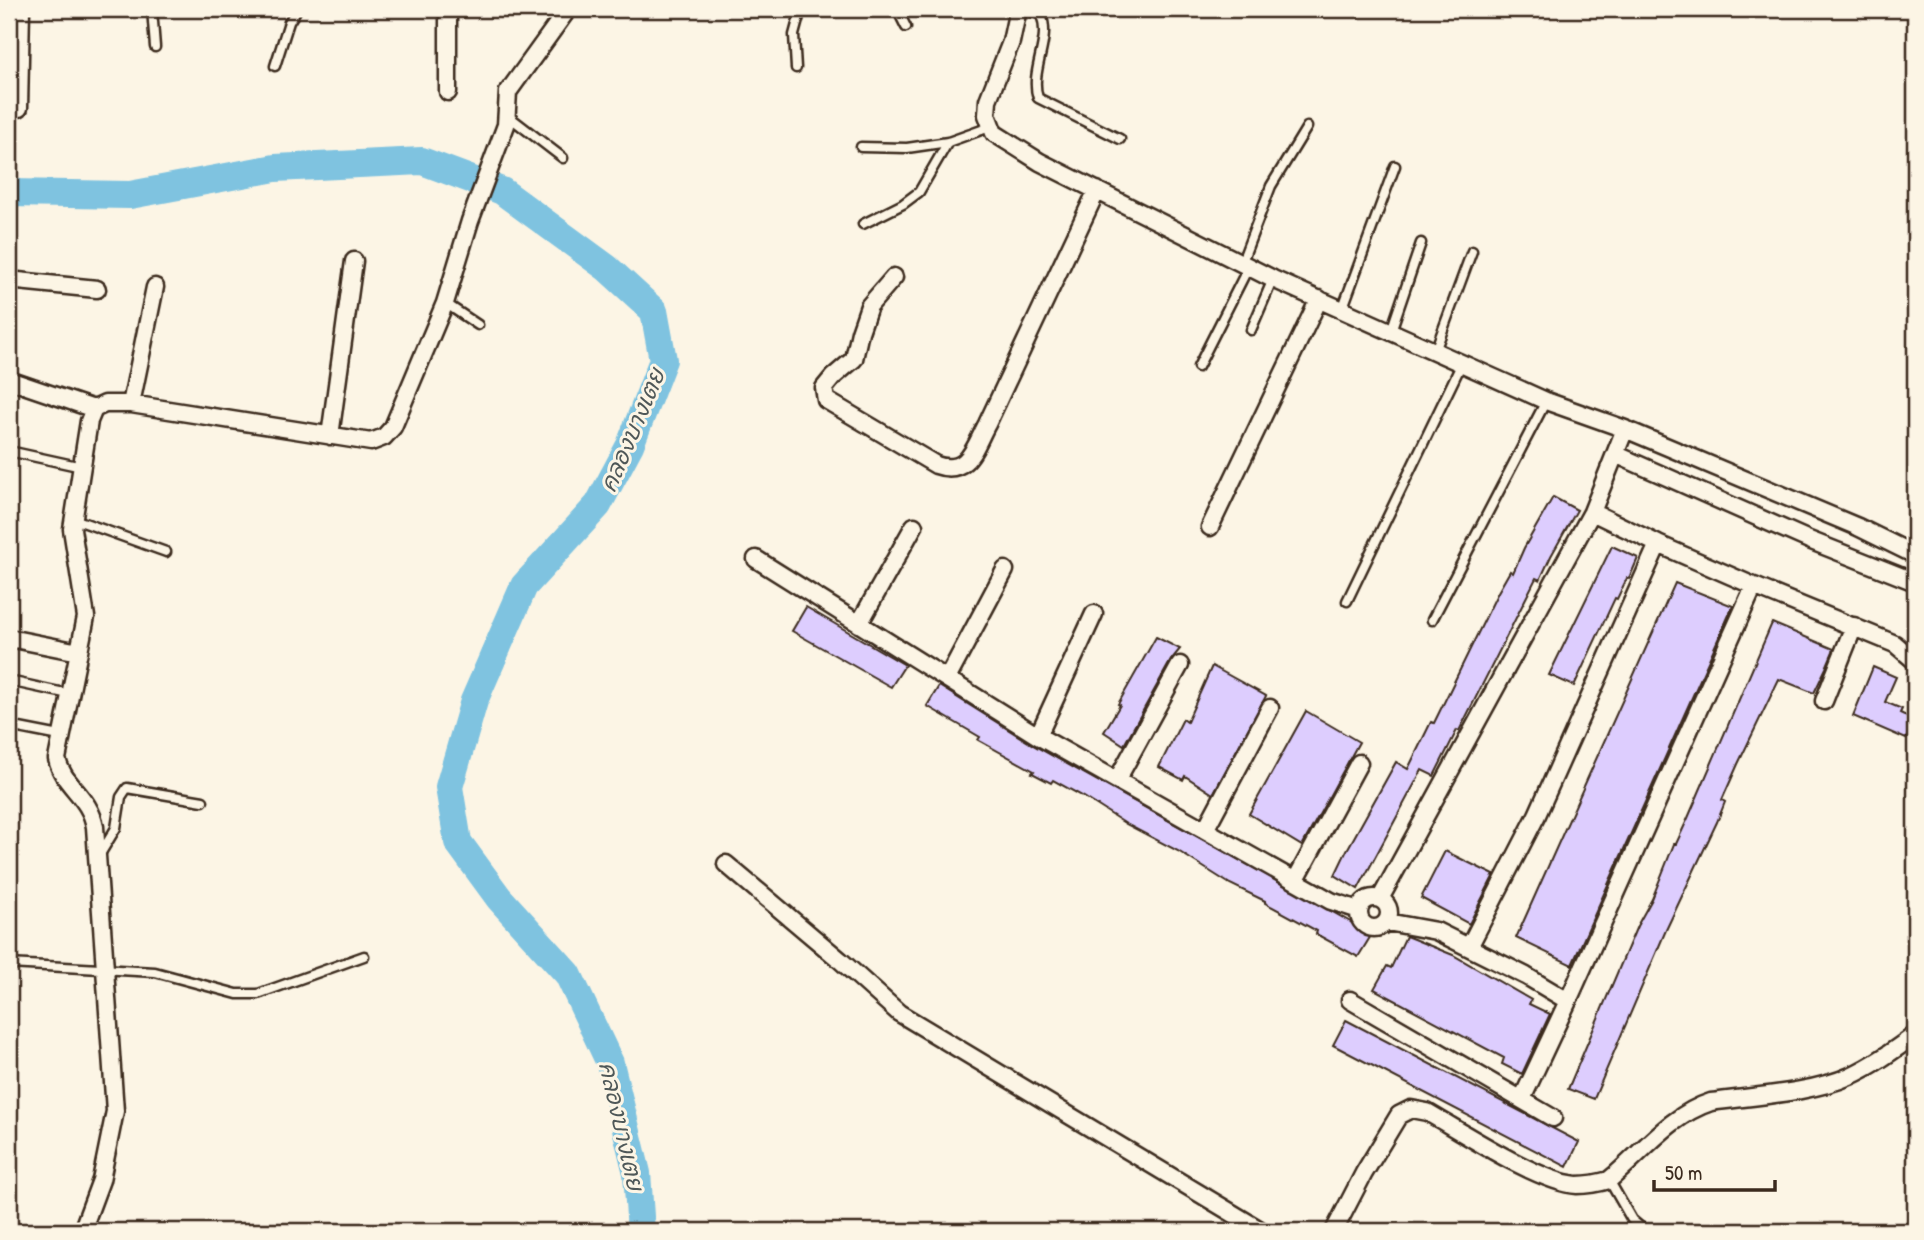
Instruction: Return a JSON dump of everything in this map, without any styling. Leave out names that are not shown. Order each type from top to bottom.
[{"type":"street","points":[[19,108],[21,9]]},
{"type":"street","points":[[448,9],[448,92]]},
{"type":"street","points":[[82,1231],[101,1180],[115,1111],[95,827],[89,806],[60,770],[57,759],[86,617],[72,529],[89,421],[94,409],[105,404],[131,404],[371,442],[384,437],[393,427],[445,303],[470,221],[506,125],[506,99],[512,86],[568,9]]},
{"type":"street","points":[[1018,9],[1011,42],[988,100],[987,115],[994,133],[1040,162],[1245,266],[1342,310],[1545,401],[1625,429],[1858,527],[1915,555]]},
{"type":"street","points":[[894,277],[869,306],[854,359],[824,388],[827,400],[936,465],[955,468],[963,465],[987,424],[1097,190]]},
{"type":"street","points":[[330,436],[354,261]]},
{"type":"street","points":[[9,286],[13,281],[18,281],[97,289]]},
{"type":"street","points":[[131,404],[155,288]]},
{"type":"street","points":[[1210,527],[1319,299]]},
{"type":"street","points":[[9,380],[94,409]]},
{"type":"street","points":[[1380,899],[1592,512],[1625,429]]},
{"type":"street","points":[[1615,454],[1809,540],[1915,582]]},
{"type":"street","points":[[1592,512],[1754,586],[1895,644],[1915,661]]},
{"type":"street","points":[[859,624],[914,526]]},
{"type":"street","points":[[1469,947],[1537,815],[1658,544]]},
{"type":"street","points":[[756,559],[1038,736],[1331,901],[1359,910]]},
{"type":"street","points":[[947,679],[1005,570]]},
{"type":"street","points":[[1522,1099],[1754,586]]},
{"type":"street","points":[[1038,736],[1094,614]]},
{"type":"street","points":[[1824,702],[1854,626]]},
{"type":"street","points":[[9,638],[79,652]]},
{"type":"street","points":[[1116,780],[1180,665]]},
{"type":"street","points":[[1205,830],[1270,708]]},
{"type":"street","points":[[1295,881],[1359,763]]},
{"type":"street","points":[[726,864],[899,1013],[1262,1231]]},
{"type":"street","points":[[1367,899],[1380,899],[1389,909],[1387,922],[1382,926],[1368,927],[1360,917],[1359,910],[1367,899]]},
{"type":"street","points":[[1387,922],[1436,931],[1526,976],[1568,1001]]},
{"type":"street","points":[[1350,1000],[1553,1118]]},
{"type":"street","points":[[1334,1231],[1364,1173],[1399,1115],[1411,1109],[1427,1112],[1537,1174],[1575,1185],[1595,1184],[1609,1180],[1681,1115],[1698,1106],[1819,1085],[1848,1077],[1877,1062],[1915,1035]]},
{"type":"lane","points":[[152,9],[155,47]]},
{"type":"lane","points":[[275,66],[289,22],[297,9]]},
{"type":"lane","points":[[796,68],[794,35],[801,9]]},
{"type":"lane","points":[[897,9],[906,27]]},
{"type":"lane","points":[[1026,9],[1041,15],[1044,25],[1035,82],[1038,98],[1121,139]]},
{"type":"lane","points":[[507,115],[563,158]]},
{"type":"lane","points":[[861,146],[907,148],[948,142],[990,127]]},
{"type":"lane","points":[[1198,367],[1245,266],[1271,186],[1307,127]]},
{"type":"lane","points":[[863,224],[903,204],[919,192],[948,142]]},
{"type":"lane","points":[[1342,310],[1395,166]]},
{"type":"lane","points":[[1391,331],[1421,243]]},
{"type":"lane","points":[[1435,351],[1472,251]]},
{"type":"lane","points":[[1251,330],[1273,279]]},
{"type":"lane","points":[[445,303],[478,325]]},
{"type":"lane","points":[[1347,601],[1462,363]]},
{"type":"lane","points":[[1432,620],[1545,401]]},
{"type":"lane","points":[[9,451],[82,467]]},
{"type":"lane","points":[[74,519],[166,552]]},
{"type":"lane","points":[[9,681],[69,694]]},
{"type":"lane","points":[[9,726],[60,736]]},
{"type":"lane","points":[[98,858],[116,828],[121,797],[127,788],[203,801]]},
{"type":"lane","points":[[9,964],[155,972],[237,994],[258,994],[364,956]]},
{"type":"lane","points":[[1609,1180],[1632,1220],[1645,1231]]},
{"type":"building","points":[[1553,497],[1577,510],[1540,580],[1536,578],[1434,776],[1422,770],[1358,889],[1335,875],[1347,850],[1396,762],[1408,769],[1431,722],[1434,723],[1498,592],[1510,571],[1513,573]]},
{"type":"building","points":[[1612,546],[1638,558],[1629,579],[1627,578],[1617,599],[1615,598],[1574,686],[1549,675]]},
{"type":"building","points":[[1675,583],[1733,606],[1572,965],[1516,938]]},
{"type":"building","points":[[806,607],[905,665],[891,687],[792,631]]},
{"type":"building","points":[[1772,623],[1834,649],[1826,668],[1814,693],[1779,679],[1722,800],[1725,802],[1717,822],[1666,930],[1594,1099],[1568,1089],[1637,926],[1652,899]]},
{"type":"building","points":[[1156,637],[1180,649],[1171,660],[1124,745],[1104,732]]},
{"type":"building","points":[[1212,666],[1266,696],[1213,794],[1185,776],[1183,780],[1159,767],[1183,719],[1187,722]]},
{"type":"building","points":[[1873,667],[1896,677],[1885,702],[1902,709],[1900,713],[1915,720],[1906,739],[1853,716]]},
{"type":"building","points":[[939,686],[1033,745],[1372,934],[1358,957],[1178,851],[1126,824],[1084,797],[1053,780],[1051,783],[1032,773],[1034,771],[978,740],[980,737],[927,706]]},
{"type":"building","points":[[1306,711],[1359,742],[1302,846],[1249,814]]},
{"type":"building","points":[[1445,851],[1494,875],[1469,924],[1421,898]]},
{"type":"building","points":[[1406,936],[1453,955],[1531,1000],[1529,1004],[1550,1014],[1522,1074],[1502,1064],[1504,1058],[1374,989],[1387,966],[1391,968]]},
{"type":"building","points":[[1346,1020],[1579,1142],[1567,1167],[1333,1045]]},
{"type":"waterway","name":"คลองบางเตย","points":[[9,193],[130,195],[275,168],[422,161],[502,191],[607,268],[654,311],[663,360],[630,445],[598,505],[524,586],[474,701],[449,787],[458,842],[499,898],[568,974],[610,1063],[637,1173],[641,1231]]}]
